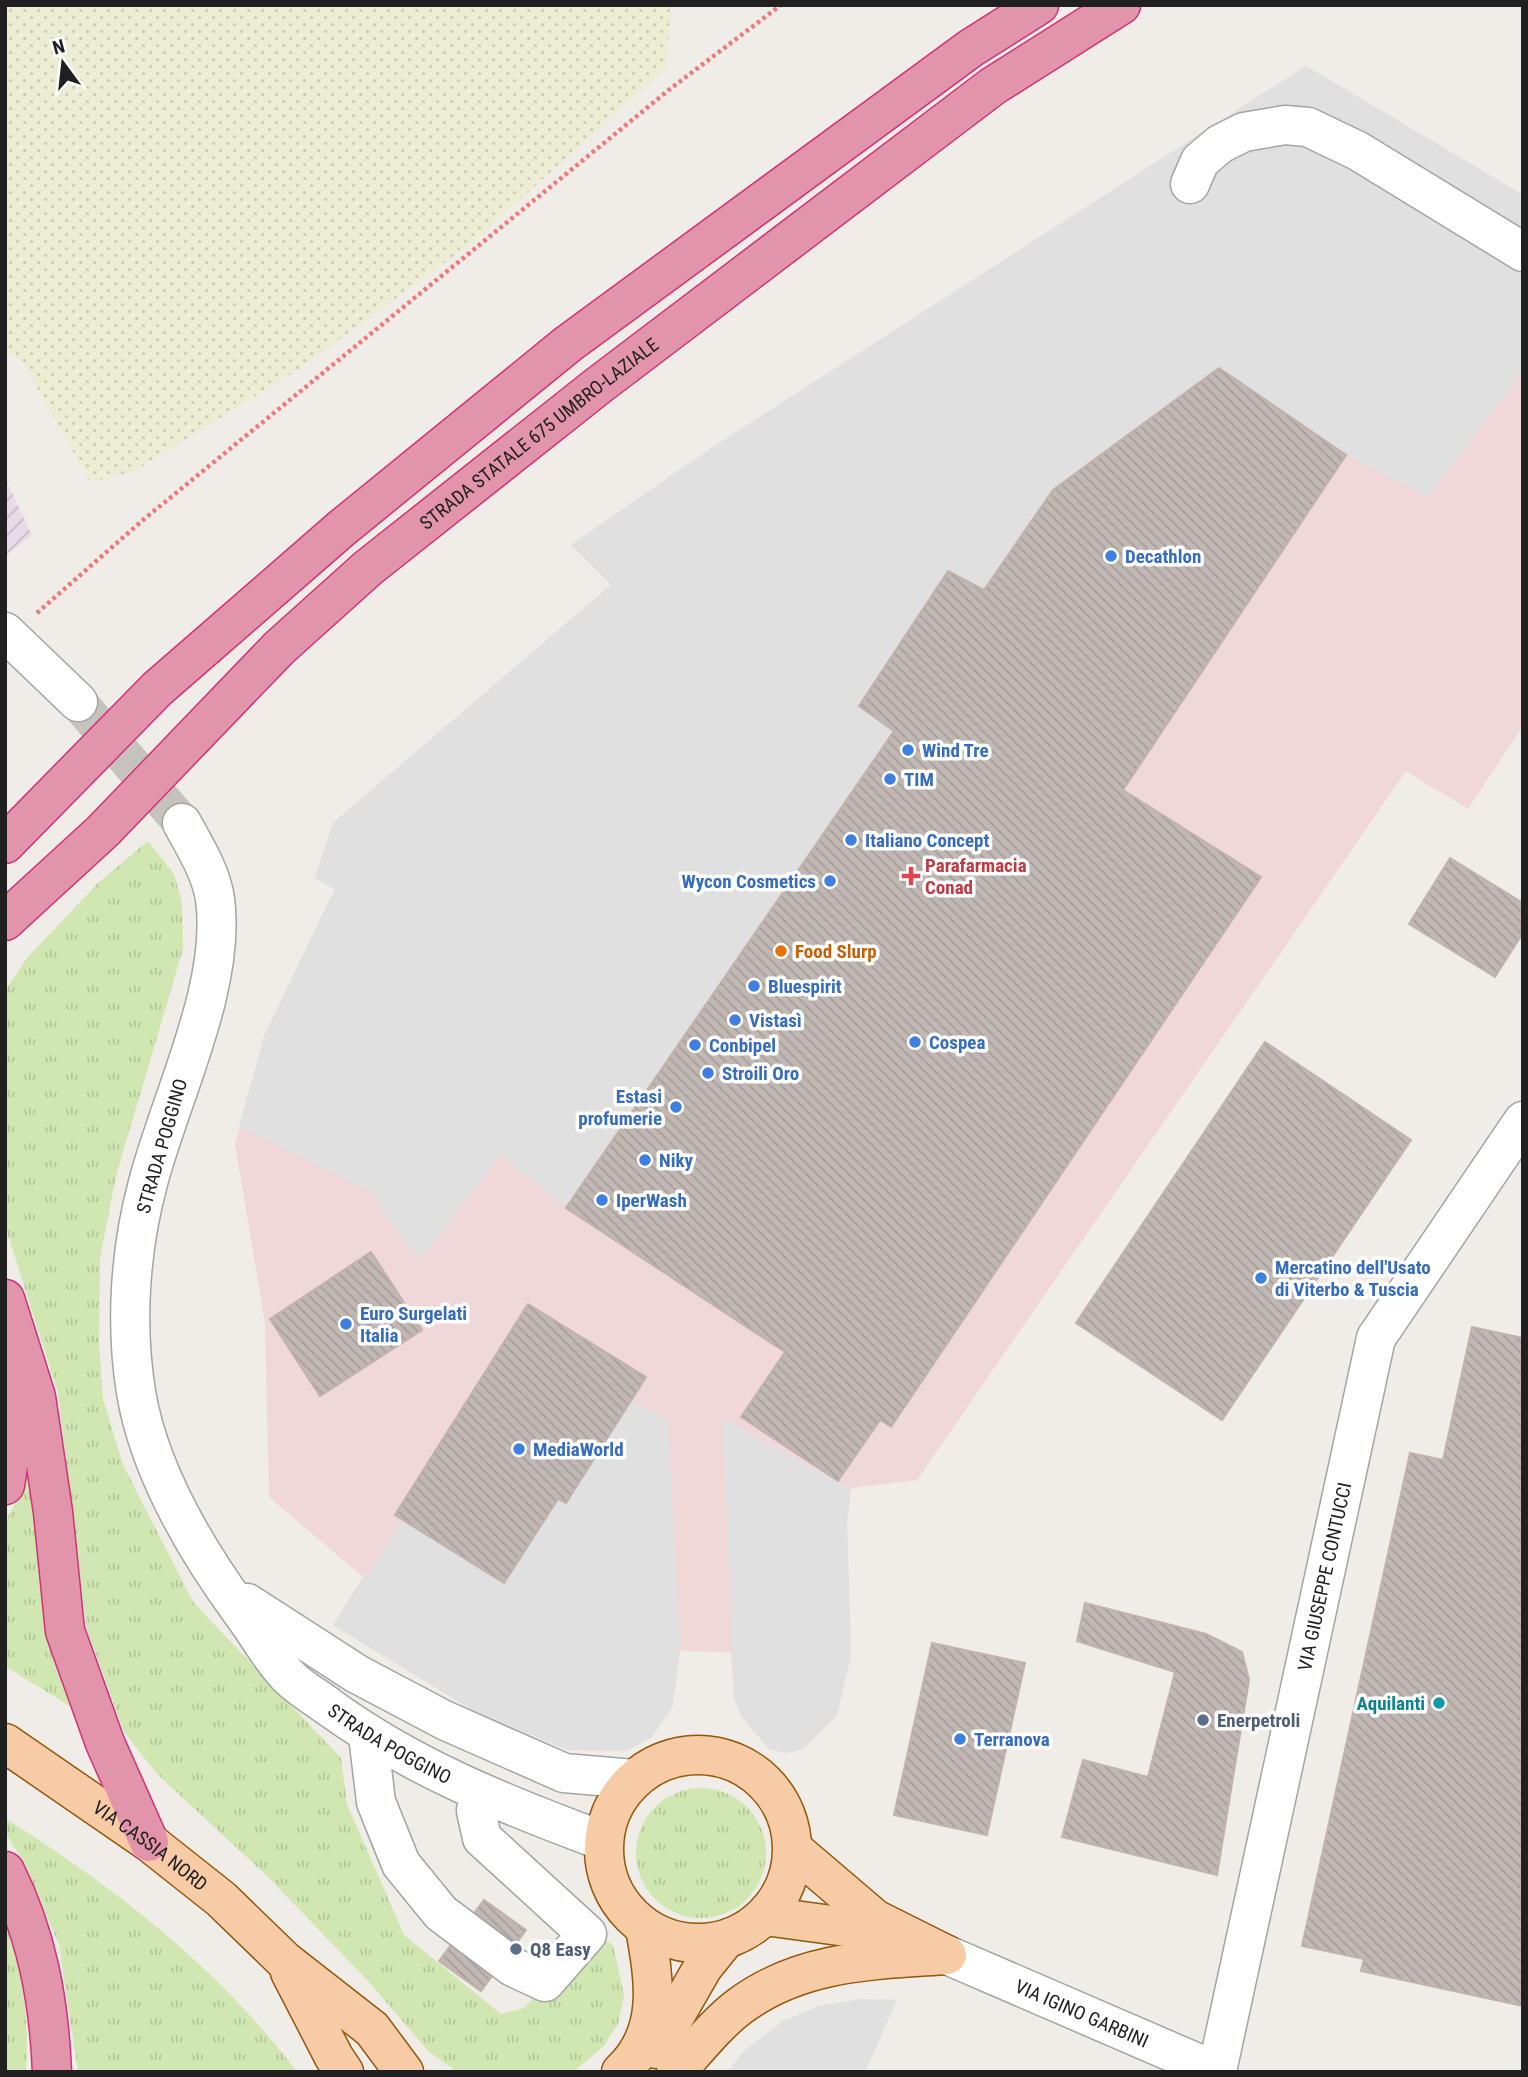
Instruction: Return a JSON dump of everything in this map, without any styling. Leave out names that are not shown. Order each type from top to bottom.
[{"type":"highway","points":[[5,834],[157,689],[248,607],[568,344],[971,48],[1039,5]]},
{"type":"highway","name":"STRADA STATALE 675 UMBRO-LAZIALE","points":[[5,921],[103,831],[279,648],[368,568],[598,385],[993,86],[1121,5]]},
{"type":"highway","points":[[5,844],[157,689]]},
{"type":"highway","points":[[5,950],[103,831]]},
{"type":"highway","points":[[5,1299],[36,1397],[53,1512],[65,1631],[105,1743],[149,1842]]},
{"type":"highway","points":[[5,1384],[13,1435],[5,1485]]},
{"type":"highway","points":[[5,1871],[30,1925],[42,1975],[50,2025],[51,2072]]},
{"type":"main road","name":"VIA CASSIA NORD","points":[[5,1743],[149,1842],[221,1899],[285,1961],[372,2029],[404,2072]]},
{"type":"main road","points":[[645,2072],[688,1991],[724,1941],[765,1916],[786,1886],[793,1849],[788,1819],[774,1792],[751,1770],[733,1762],[692,1754],[662,1761],[634,1779],[613,1807],[603,1841],[606,1875],[620,1905],[645,1928],[667,1940],[691,1944],[724,1941]]},
{"type":"main road","points":[[793,1849],[875,1919],[947,1955]]},
{"type":"main road","points":[[765,1916],[854,1928],[947,1955]]},
{"type":"main road","points":[[621,2072],[638,2053],[652,2015],[655,1995],[645,1928]]},
{"type":"main road","points":[[676,2072],[738,2007],[778,1981],[820,1966],[947,1955]]},
{"type":"main road","name":"VIA CASSIA NORD","points":[[285,1961],[334,2057],[345,2072]]},
{"type":"street","points":[[1190,184],[1200,161],[1220,145],[1244,132],[1285,125],[1308,127],[1358,151],[1523,252]]},
{"type":"street","points":[[8,635],[78,702]]},
{"type":"street","name":"STRADA POGGINO","points":[[182,823],[201,856],[215,898],[216,953],[201,1013],[147,1183],[132,1261],[132,1340],[136,1393],[154,1453],[185,1521],[222,1586],[288,1676],[368,1735],[411,1761],[490,1797],[603,1841]]},
{"type":"street","name":"VIA GIUSEPPE CONTUCCI","points":[[1218,2072],[1376,1338],[1523,1121]]},
{"type":"street","name":"STRADA POGGINO","points":[[222,1586],[357,1674],[444,1720],[564,1773],[634,1779]]},
{"type":"street","points":[[368,1735],[376,1802],[401,1864],[441,1913],[513,1967],[545,1982],[587,1934],[482,1838],[476,1811],[490,1797]]},
{"type":"street","name":"VIA IGINO GARBINI","points":[[947,1955],[1218,2072]]},
{"type":"path","points":[[8,635],[153,511],[670,89],[781,5]]},
{"type":"shaded area","points":[[1306,66],[1523,195],[1523,726],[1468,809],[1406,771],[917,1480],[851,1488],[847,1522],[851,1655],[837,1715],[803,1749],[787,1753],[769,1749],[741,1716],[734,1697],[731,1652],[680,1651],[672,1708],[651,1738],[626,1751],[568,1750],[474,1711],[333,1625],[363,1577],[269,1497],[265,1323],[235,1145],[265,1034],[335,889],[315,878],[333,823],[611,585],[571,545],[710,449]]},
{"type":"shaded area","points":[[1306,66],[1523,195],[1523,371],[1428,497],[1346,455],[1219,368],[984,590],[948,571],[894,731],[566,1208],[500,1155],[433,1244],[416,1258],[369,1191],[239,1126],[265,1034],[335,889],[315,878],[333,823],[611,585],[571,545],[710,449]]},
{"type":"shaded area","points":[[5,478],[32,535],[5,556]]},
{"type":"shaded area","points":[[632,1399],[668,1421],[680,1651],[672,1708],[651,1738],[626,1751],[568,1750],[474,1711],[333,1625],[403,1519],[558,1499],[566,1503]]},
{"type":"shaded area","points":[[723,1419],[851,1488],[847,1522],[851,1655],[837,1715],[803,1749],[787,1753],[769,1749],[741,1716],[734,1697]]},
{"type":"shaded area","points":[[859,1999],[897,2000],[865,2072],[727,2072],[745,2050],[783,2021],[819,2006]]},
{"type":"green space","points":[[5,5],[671,5],[666,68],[473,242],[296,371],[131,473],[90,482],[22,361],[5,351]]},
{"type":"green space","points":[[148,841],[174,874],[182,903],[183,949],[116,1176],[100,1259],[99,1341],[103,1399],[123,1465],[193,1602],[341,1758],[347,1804],[404,1935],[501,2014],[524,2008],[595,1933],[613,1945],[624,1995],[618,2024],[603,2047],[573,2072],[457,2072],[428,2051],[369,1982],[266,1875],[158,1775],[124,1732],[86,1626],[58,1392],[5,1226],[5,991],[27,958],[98,883]]},
{"type":"green space","points":[[27,1463],[49,1635],[76,1710],[5,1666],[5,1523],[22,1488]]},
{"type":"green space","points":[[701,1788],[726,1793],[747,1807],[761,1828],[766,1853],[761,1878],[747,1899],[726,1913],[701,1918],[676,1913],[655,1899],[641,1878],[636,1853],[641,1828],[655,1807],[676,1793]]},
{"type":"green space","points":[[5,1818],[86,1872],[163,1932],[234,1998],[297,2072],[78,2072],[59,1945],[27,1868],[5,1832]]},
{"type":"green space","points":[[5,1914],[23,1992],[27,2030],[26,2072],[5,2072]]},
{"type":"building","name":"Cospea","points":[[1219,368],[1346,455],[1123,790],[1261,877],[891,1427],[880,1420],[838,1481],[741,1417],[785,1352],[566,1208],[894,731],[859,706],[948,571],[984,590],[1053,490]]},
{"type":"building","points":[[1450,858],[1523,903],[1523,933],[1495,977],[1409,924]]},
{"type":"building","points":[[1265,1042],[1411,1140],[1222,1420],[1076,1323]]},
{"type":"building","name":"Euro Surgelati Italia","points":[[371,1252],[422,1330],[320,1396],[270,1319]]},
{"type":"building","name":"MediaWorld","points":[[528,1304],[646,1377],[566,1503],[558,1499],[504,1583],[395,1515]]},
{"type":"building","name":"Aquilanti","points":[[1472,1327],[1523,1338],[1523,2006],[1361,1971],[1364,1959],[1302,1946],[1410,1453],[1443,1460]]},
{"type":"building","name":"Enerpetroli","points":[[1085,1603],[1206,1634],[1242,1652],[1249,1680],[1217,1875],[1062,1837],[1083,1760],[1148,1777],[1175,1672],[1077,1641]]},
{"type":"building","name":"Terranova","points":[[932,1643],[1025,1663],[987,1835],[894,1815]]},
{"type":"building","points":[[484,1900],[526,1930],[481,1991],[439,1961]]},
{"type":"tunnel","points":[[78,702],[182,823]]},
{"type":"place","name":"Decathlon","points":[[1111,556]]},
{"type":"place","name":"Wind Tre","points":[[908,750]]},
{"type":"place","name":"TIM","points":[[890,779]]},
{"type":"place","name":"Italiano Concept","points":[[851,840]]},
{"type":"place","name":"Parafarmacia Conad","points":[[911,876]]},
{"type":"place","name":"Wycon Cosmetics","points":[[830,881]]},
{"type":"place","name":"Food Slurp","points":[[781,951]]},
{"type":"place","name":"Bluespirit","points":[[754,986]]},
{"type":"place","name":"Vistasì","points":[[735,1020]]},
{"type":"place","name":"Cospea","points":[[915,1042]]},
{"type":"place","name":"Conbipel","points":[[695,1045]]},
{"type":"place","name":"Stroili Oro","points":[[708,1073]]},
{"type":"place","name":"Estasi profumerie","points":[[676,1107]]},
{"type":"place","name":"Niky","points":[[645,1160]]},
{"type":"place","name":"IperWash","points":[[602,1200]]},
{"type":"place","name":"Mercatino dell'Usato di Viterbo & Tuscia","points":[[1261,1278]]},
{"type":"place","name":"Euro Surgelati Italia","points":[[346,1324]]},
{"type":"place","name":"MediaWorld","points":[[519,1449]]},
{"type":"place","name":"Aquilanti","points":[[1439,1703]]},
{"type":"place","name":"Enerpetroli","points":[[1203,1720]]},
{"type":"place","name":"Terranova","points":[[960,1739]]},
{"type":"place","name":"Q8 Easy","points":[[516,1949]]}]
